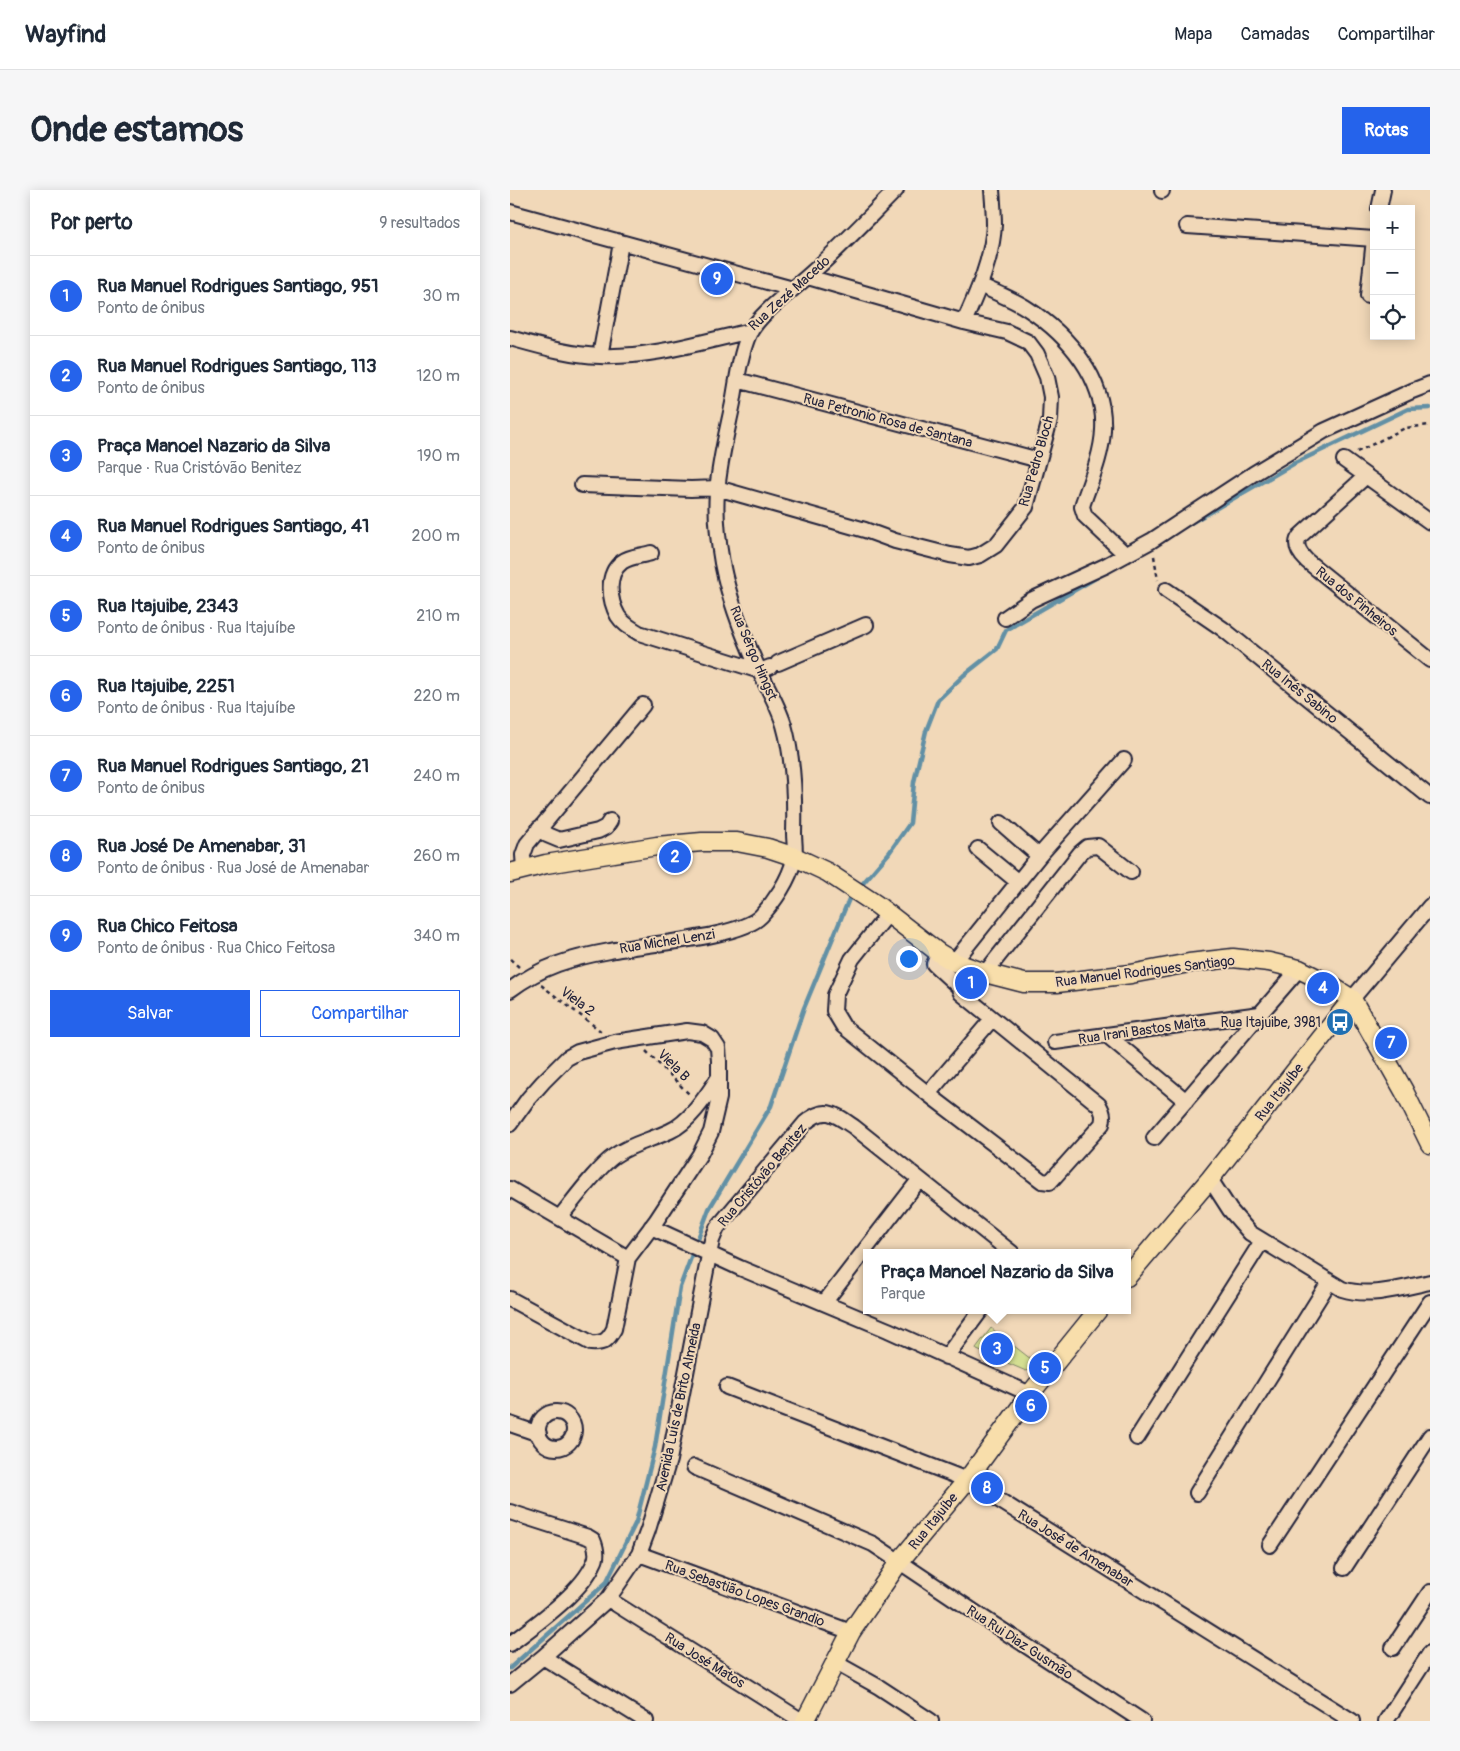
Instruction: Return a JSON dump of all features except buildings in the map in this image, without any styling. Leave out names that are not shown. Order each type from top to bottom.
[{"type":"main road","name":"Rua Manuel Rodrigues Santiago","points":[[517,871],[604,855],[702,842],[737,842],[768,848],[795,857],[827,872],[947,958],[985,974],[1024,983],[1057,983],[1233,958],[1269,962],[1299,970],[1323,981],[1352,999],[1404,1091],[1430,1144]]},
{"type":"main road","name":"Rua Itajuíbe","points":[[1131,1272],[1210,1179],[1352,999]]},
{"type":"main road","name":"Rua Itajuíbe","points":[[804,1721],[851,1632],[898,1562],[966,1480],[1030,1394],[1094,1314]]},
{"type":"street","points":[[964,322],[980,285],[990,253],[994,225],[992,190]]},
{"type":"street","points":[[1381,205],[1383,190]]},
{"type":"street","name":"Rua Zezé Macedo","points":[[510,338],[550,349],[600,356],[653,353],[751,331],[762,317],[808,277],[893,191]]},
{"type":"street","points":[[510,212],[792,289]]},
{"type":"street","points":[[1187,226],[1370,239]]},
{"type":"street","points":[[600,356],[621,243]]},
{"type":"street","points":[[1368,296],[1373,250]]},
{"type":"street","name":"Rua Pedro Bloch","points":[[717,488],[865,530],[895,542],[969,558],[980,555],[996,545],[1026,507],[1050,420],[1051,397],[1047,377],[1037,354],[1028,342],[1007,332],[964,322],[808,277]]},
{"type":"street","points":[[980,285],[1028,308],[1060,335],[1085,365],[1100,396],[1103,431],[1099,454],[1082,511],[1126,555]]},
{"type":"street","name":"Rua Sérgo Hingst","points":[[751,331],[744,347],[717,488],[717,531],[733,609],[769,667],[784,725],[796,796],[795,857]]},
{"type":"street","name":"Rua Petronio Rosa de Santana","points":[[737,380],[1039,460]]},
{"type":"street","points":[[1005,618],[1031,600],[1106,566],[1151,541],[1254,474],[1324,432],[1430,384]]},
{"type":"street","points":[[1344,460],[1430,522]]},
{"type":"street","name":"Rua dos Pinheiros","points":[[1366,476],[1300,536],[1297,540],[1300,554],[1430,660]]},
{"type":"street","points":[[582,485],[691,490],[717,488]]},
{"type":"street","points":[[651,553],[628,559],[617,567],[610,584],[612,600],[618,615],[626,625],[639,633],[769,667],[866,625]]},
{"type":"street","name":"Rua Inês Sabino","points":[[1163,587],[1222,629],[1430,797]]},
{"type":"street","points":[[517,871],[527,844],[539,828],[643,705]]},
{"type":"street","points":[[882,910],[852,959],[835,995],[834,1011],[843,1026],[928,1094],[1046,1183],[1050,1182],[1102,1124],[1104,1117],[1099,1105],[992,1019],[962,993],[958,986],[934,964],[947,958],[1018,882],[1124,760]]},
{"type":"street","points":[[539,828],[547,835],[559,840],[598,831],[606,827],[610,821]]},
{"type":"street","points":[[1000,824],[1039,856]]},
{"type":"street","points":[[985,974],[1080,853],[1087,847],[1098,846],[1131,872]]},
{"type":"street","points":[[978,849],[1018,882]]},
{"type":"street","name":"Rua Michel Lenzi","points":[[510,990],[529,976],[552,965],[612,950],[674,941],[739,928],[755,922],[774,900],[789,875],[795,857]]},
{"type":"street","name":"Rua Itajuíbe","points":[[1352,999],[1430,906]]},
{"type":"street","points":[[1154,1138],[1299,970]]},
{"type":"street","name":"Rua Irani Bastos Malta","points":[[1055,1042],[1260,1014]]},
{"type":"street","points":[[928,1094],[992,1019]]},
{"type":"street","points":[[510,1124],[528,1099],[567,1058],[578,1052],[615,1042],[687,1031],[702,1032],[712,1039],[718,1048],[719,1098],[711,1132],[700,1154],[628,1258],[614,1328],[609,1338],[604,1342],[591,1343],[510,1299]]},
{"type":"street","points":[[1108,1036],[1186,1101]]},
{"type":"street","points":[[560,1217],[612,1157],[642,1142],[672,1131],[684,1122],[700,1105],[719,1077]]},
{"type":"street","name":"Rua Cristóvão Benitez","points":[[704,1251],[712,1240],[717,1228],[805,1124],[812,1117],[828,1112],[842,1119],[1007,1249]]},
{"type":"street","points":[[1210,1179],[1238,1221],[1250,1233],[1342,1289],[1354,1293],[1370,1292],[1430,1282]]},
{"type":"street","points":[[866,1249],[919,1180]]},
{"type":"street","points":[[510,1189],[628,1258]]},
{"type":"street","points":[[651,1227],[678,1241],[1030,1394]]},
{"type":"street","points":[[1137,1438],[1262,1241]]},
{"type":"street","name":"Avenida Luís de Brito Almeida","points":[[510,1684],[544,1657],[608,1599],[639,1554],[669,1460],[704,1251]]},
{"type":"street","points":[[824,1303],[863,1253]]},
{"type":"street","points":[[1197,1493],[1329,1282]]},
{"type":"street","points":[[1270,1545],[1430,1302]]},
{"type":"street","points":[[946,1357],[978,1314]]},
{"type":"street","name":"Rua José de Amenabar","points":[[727,1387],[966,1480],[1352,1721]]},
{"type":"street","points":[[510,1424],[539,1434]]},
{"type":"street","points":[[1344,1568],[1430,1436]]},
{"type":"street","name":"Rua Rui Diaz Gusmão","points":[[694,1467],[873,1544],[1142,1721]]},
{"type":"street","points":[[510,1512],[588,1537],[593,1540],[596,1553],[595,1562],[585,1578],[568,1596],[511,1641]]},
{"type":"street","name":"Rua Sebastião Lopes Grandio","points":[[639,1554],[851,1632]]},
{"type":"street","points":[[1393,1648],[1430,1592]]},
{"type":"street","name":"Rua José Matos","points":[[608,1599],[804,1721]]},
{"type":"street","points":[[1386,1721],[1430,1653]]},
{"type":"street","points":[[544,1657],[646,1721]]},
{"type":"street","points":[[836,1663],[879,1687],[931,1721]]},
{"type":"path","points":[[1344,460],[1371,444],[1405,428],[1430,425]]},
{"type":"path","points":[[1154,555],[1163,587]]},
{"type":"path","name":"Viela 2","points":[[529,976],[615,1042]]},
{"type":"path","name":"Viela B","points":[[634,1039],[700,1105]]},
{"type":"green space","points":[[991,1328],[1036,1363],[1030,1370],[1026,1371],[977,1350],[976,1348]]},
{"type":"waterway","points":[[1182,528],[1295,463],[1408,409],[1430,408]]},
{"type":"waterway","points":[[858,889],[889,853],[910,823],[914,782],[926,731],[938,700],[964,675],[997,649],[1006,630],[1106,572]]},
{"type":"waterway","points":[[510,1668],[606,1583],[636,1522],[655,1447],[680,1287],[709,1209],[771,1106],[804,1008],[849,899],[853,894]]},
{"type":"place","name":"Rua Chico Feitosa","points":[[717,279]]},
{"type":"place","name":"Rua Manuel Rodrigues Santiago, 113","points":[[675,857]]},
{"type":"place","name":"Rua Manuel Rodrigues Santiago, 951","points":[[971,983]]},
{"type":"place","name":"Rua Manuel Rodrigues Santiago, 41","points":[[1323,988]]},
{"type":"place","name":"Rua Itajuibe, 3981","points":[[1340,1022]]},
{"type":"place","name":"Rua Manuel Rodrigues Santiago, 21","points":[[1391,1043]]},
{"type":"place","name":"Praça Manoel Nazario da Silva","points":[[997,1349]]},
{"type":"place","name":"Rua Itajuibe, 2343","points":[[1045,1368]]},
{"type":"place","name":"Rua Itajuibe, 2251","points":[[1031,1406]]},
{"type":"place","name":"Rua José De Amenabar, 31","points":[[987,1488]]}]
